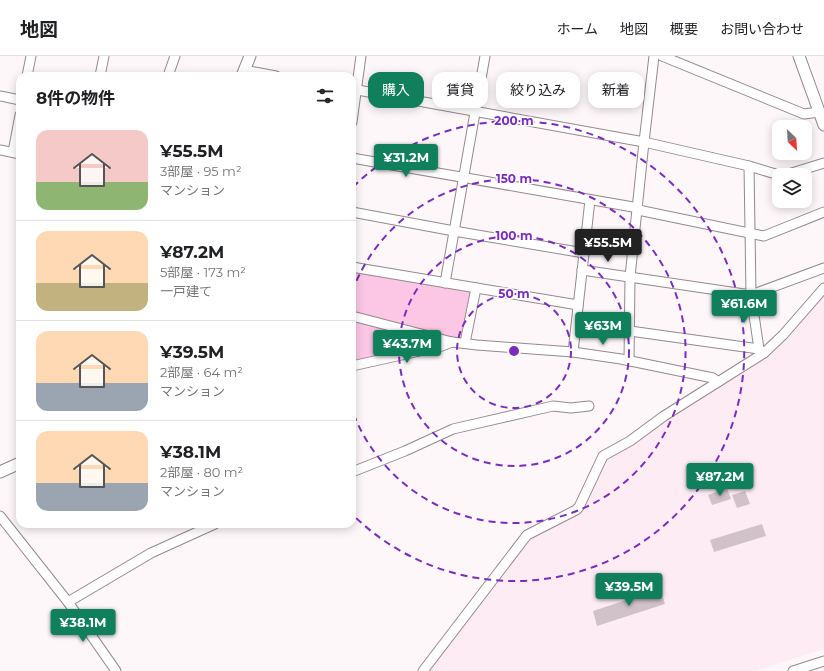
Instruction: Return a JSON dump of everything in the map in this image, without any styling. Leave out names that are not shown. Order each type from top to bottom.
[{"type":"main road","points":[[243,72],[250,56]]},
{"type":"main road","points":[[799,56],[824,125]]},
{"type":"main road","points":[[0,472],[16,465]]},
{"type":"street","points":[[28,72],[31,56]]},
{"type":"street","points":[[101,72],[104,56]]},
{"type":"street","points":[[169,72],[175,56]]},
{"type":"street","points":[[356,80],[361,56]]},
{"type":"street","points":[[445,283],[485,56]]},
{"type":"street","points":[[629,361],[630,277],[654,56]]},
{"type":"street","points":[[662,56],[804,114],[819,112]]},
{"type":"street","points":[[356,90],[644,142],[749,166],[772,173]]},
{"type":"street","points":[[0,96],[16,99]]},
{"type":"street","points":[[0,150],[16,153]]},
{"type":"street","points":[[356,159],[638,209],[764,236],[824,212]]},
{"type":"street","points":[[808,168],[824,163]]},
{"type":"street","points":[[749,166],[750,296],[762,351]]},
{"type":"street","points":[[573,352],[590,200]]},
{"type":"street","points":[[356,213],[454,231],[584,252]]},
{"type":"street","points":[[356,268],[578,305]]},
{"type":"street","points":[[582,270],[750,296],[824,268]]},
{"type":"street","points":[[465,343],[476,288]]},
{"type":"street","points":[[423,671],[527,535],[576,510],[603,456],[630,441],[664,416],[718,382],[762,351],[783,335],[824,288]]},
{"type":"street","points":[[356,317],[452,342],[573,352],[629,361],[713,378],[718,382]]},
{"type":"street","points":[[630,331],[762,351]]},
{"type":"street","points":[[356,365],[442,346],[452,342]]},
{"type":"street","points":[[356,470],[405,451],[453,429],[553,406],[571,408],[589,406]]},
{"type":"street","points":[[0,516],[68,602],[116,671]]},
{"type":"street","points":[[68,602],[151,553],[206,528]]},
{"type":"street","points":[[793,671],[824,661]]},
{"type":"shaded area","points":[[356,272],[473,288],[462,339],[451,338],[356,316]]},
{"type":"shaded area","points":[[824,296],[824,649],[756,671],[430,671],[528,540],[583,511],[606,460],[635,443],[728,380],[767,358],[785,341]]},
{"type":"shaded area","points":[[356,320],[444,343],[356,362]]},
{"type":"building","points":[[727,488],[731,499],[712,505],[708,495]]},
{"type":"building","points":[[745,491],[750,504],[737,508],[732,495]]},
{"type":"building","points":[[762,524],[766,536],[714,552],[710,540]]},
{"type":"building","points":[[660,589],[665,604],[597,626],[593,611]]}]
